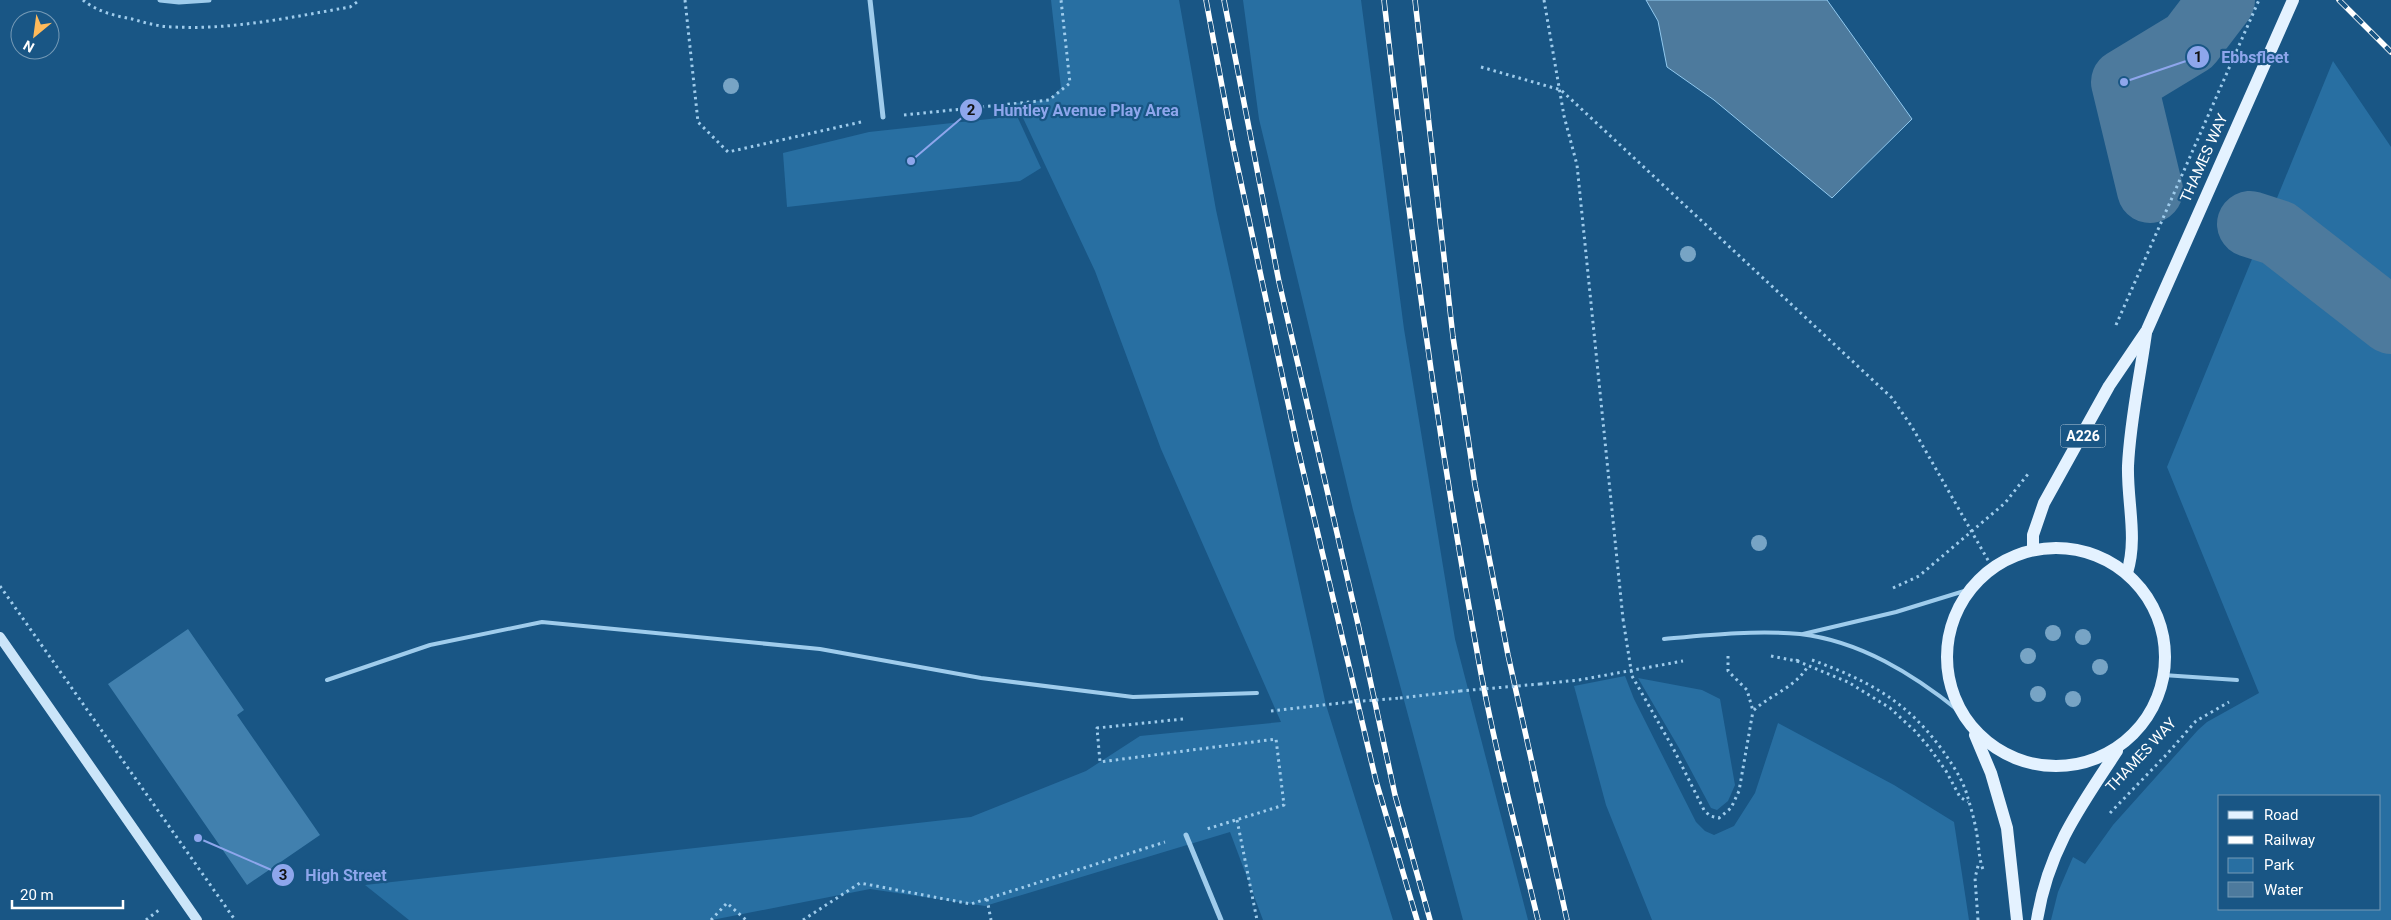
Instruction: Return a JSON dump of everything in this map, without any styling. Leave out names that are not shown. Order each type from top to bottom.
[{"type":"main road","name":"THAMES WAY","points":[[2033,548],[2033,535],[2044,503],[2109,386],[2147,330],[2213,177],[2293,0]]},
{"type":"main road","name":"THAMES WAY","points":[[2127,573],[2133,542],[2128,470],[2130,435],[2147,330]]},
{"type":"main road","points":[[2017,920],[2007,828],[1991,773],[1975,735],[1959,711],[1950,686],[1950,640],[1952,626],[1974,588],[1993,569],[2018,554],[2033,548],[2060,546],[2093,552],[2107,558],[2127,573],[2152,600],[2161,628],[2163,675]]},
{"type":"main road","points":[[0,637],[197,920]]},
{"type":"main road","name":"THAMES WAY","points":[[2037,920],[2048,875],[2067,828],[2116,751],[2144,722],[2159,690],[2163,675]]},
{"type":"main road","points":[[1975,735],[2017,760],[2047,767],[2074,764],[2116,751]]},
{"type":"street","points":[[160,0],[184,2],[209,0]]},
{"type":"street","points":[[870,0],[883,117]]},
{"type":"street","points":[[1186,835],[1221,920]]},
{"type":"lane","points":[[1664,640],[1727,634],[1801,634],[1896,612],[1974,588]]},
{"type":"lane","points":[[327,680],[430,645],[542,622],[820,649],[981,678],[1133,698],[1257,693]]},
{"type":"lane","points":[[1801,634],[1844,644],[1891,664],[1932,690],[1959,711]]},
{"type":"lane","points":[[2163,675],[2236,680]]},
{"type":"path","points":[[685,0],[698,122],[728,152],[883,117],[1049,100],[1070,83],[1061,0]]},
{"type":"path","points":[[1544,0],[1564,116],[1577,165],[1624,619],[1632,676],[1673,748],[1704,810],[1710,816],[1719,818],[1731,808],[1740,791],[1753,711],[1747,690],[1728,671],[1728,655]]},
{"type":"path","points":[[2112,333],[2259,0]]},
{"type":"path","points":[[1481,67],[1561,90],[1892,398],[1972,530],[1993,569]]},
{"type":"path","points":[[1887,591],[1919,576],[2005,503],[2029,472]]},
{"type":"path","points":[[0,586],[235,920]]},
{"type":"path","points":[[1797,661],[1798,654],[1853,675],[1880,689],[1903,706],[1935,740],[1947,756],[1968,794],[1968,802],[1977,834],[1980,861],[1975,878],[1978,920]]},
{"type":"path","points":[[1719,656],[1736,655]]},
{"type":"path","points":[[1769,656],[1797,661],[1848,682],[1897,714],[1928,746],[1960,797],[1968,802]]},
{"type":"path","points":[[1269,711],[1579,680],[1692,660]]},
{"type":"path","points":[[1753,711],[1764,701],[1795,683],[1808,666]]},
{"type":"path","name":"THAMES WAY","points":[[2107,816],[2162,760],[2196,721],[2230,702]]},
{"type":"path","points":[[803,920],[860,883],[971,904],[1186,835],[1284,806],[1276,739],[1100,762],[1097,728],[1193,718]]},
{"type":"path","points":[[1237,820],[1258,920]]},
{"type":"path","points":[[987,899],[991,920]]},
{"type":"path","points":[[711,920],[727,903],[746,920]]},
{"type":"path","points":[[146,920],[159,910]]},
{"type":"green space","points":[[1051,0],[1179,0],[1216,210],[1326,705],[1393,920],[1263,920],[1230,832],[985,906],[870,889],[712,920],[409,920],[365,885],[971,817],[1086,771],[1140,736],[1281,722],[1161,449],[1095,271],[1016,103],[1049,100],[1061,88]]},
{"type":"green space","points":[[1243,0],[1361,0],[1404,329],[1455,639],[1528,920],[1463,920],[1353,510],[1259,119]]},
{"type":"green space","points":[[2333,61],[2391,147],[2391,920],[2051,920],[2058,892],[2073,857],[2085,864],[2113,825],[2198,730],[2207,722],[2259,693],[2167,467]]},
{"type":"green space","points":[[1017,116],[1041,168],[1020,181],[787,207],[783,153],[869,132]]},
{"type":"green space","points":[[1625,676],[1634,699],[1696,822],[1705,831],[1714,835],[1734,826],[1755,793],[1778,723],[1894,785],[1954,822],[1969,920],[1652,920],[1606,805],[1574,686]]},
{"type":"green space","points":[[1638,678],[1702,690],[1720,699],[1735,785],[1728,801],[1717,810],[1711,808]]},
{"type":"water","points":[[1646,0],[1827,0],[1912,119],[1832,198],[1714,100],[1667,67],[1658,21]]},
{"type":"building","points":[[188,629],[244,710],[237,715],[320,835],[247,885],[108,684]]},
{"type":"waterway","points":[[2150,190],[2124,82],[2190,42],[2222,0]]},
{"type":"waterway","points":[[2250,224],[2278,233],[2391,321]]},
{"type":"railway","points":[[1206,0],[1233,145],[1297,445],[1376,781],[1417,920]]},
{"type":"railway","points":[[1224,0],[1279,282],[1358,624],[1395,795],[1430,920]]},
{"type":"railway","points":[[1384,0],[1424,324],[1462,566],[1489,715],[1538,920]]},
{"type":"railway","points":[[1415,0],[1453,337],[1475,485],[1508,655],[1567,920]]},
{"type":"railway","points":[[2339,0],[2391,52]]},
{"type":"place","name":"Ebbsfleet","points":[[2124,82]]},
{"type":"place","name":"Huntley Avenue Play Area","points":[[911,161]]},
{"type":"place","name":"High Street","points":[[198,838]]}]
